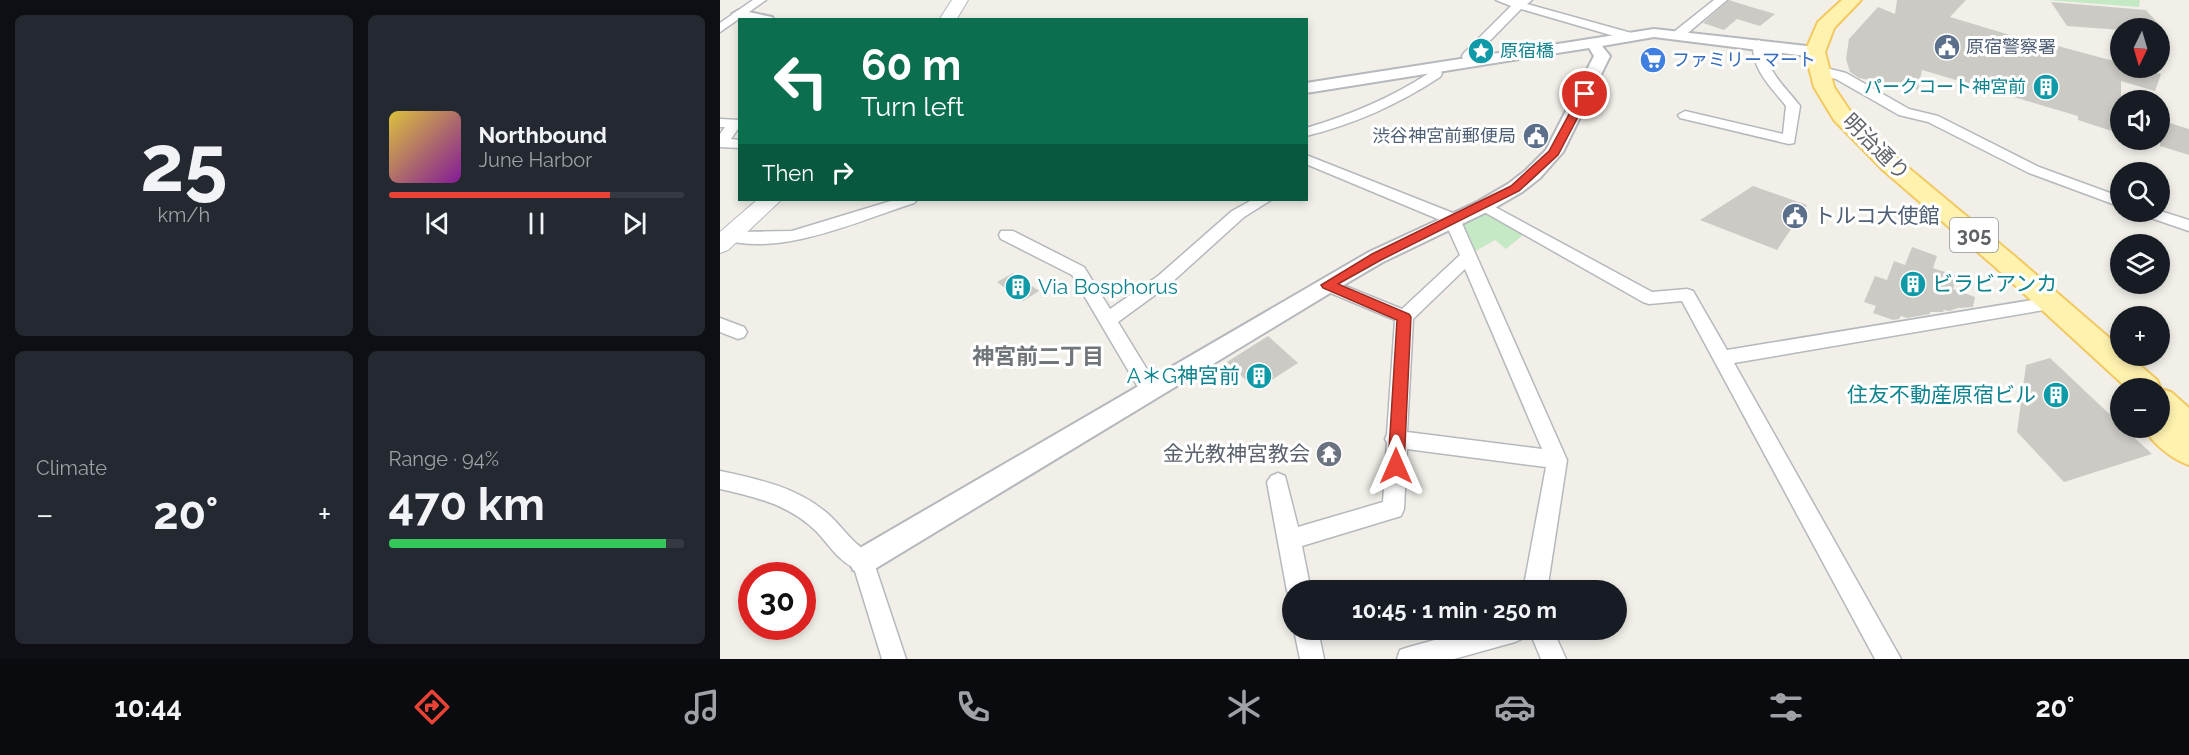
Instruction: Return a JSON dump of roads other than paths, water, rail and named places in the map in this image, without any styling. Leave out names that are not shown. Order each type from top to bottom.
[{"type":"main road","points":[[948,18],[960,0]]},
{"type":"main road","points":[[1810,57],[1810,22],[1833,0]]},
{"type":"main road","points":[[1810,57],[1826,26],[1852,0]]},
{"type":"main road","name":"明治通り","points":[[1810,57],[1832,101],[1862,137],[2039,305],[2110,380]]},
{"type":"main road","points":[[725,240],[769,201]]},
{"type":"main road","name":"明治通り","points":[[2039,305],[2133,378]]},
{"type":"main road","points":[[2170,410],[2189,427]]},
{"type":"main road","points":[[2170,435],[2189,451]]},
{"type":"street","points":[[720,28],[760,0]]},
{"type":"street","points":[[1502,0],[1523,2],[1631,37]]},
{"type":"street","points":[[1679,34],[1721,0]]},
{"type":"street","points":[[1470,62],[1468,56],[1523,2]]},
{"type":"street","points":[[720,10],[758,18]]},
{"type":"street","points":[[1308,88],[1654,33],[1759,44],[1810,57],[1904,111],[1934,119],[2034,170],[2110,198]]},
{"type":"street","points":[[863,561],[1327,285],[1515,188],[1554,152],[1602,56],[1593,43]]},
{"type":"street","points":[[1685,115],[1789,140],[1793,106],[1761,65],[1757,53],[1759,44]]},
{"type":"street","points":[[1308,131],[1366,114],[1403,96],[1436,74],[1434,68]]},
{"type":"street","points":[[720,123],[735,123],[721,142],[738,144]]},
{"type":"street","points":[[1308,160],[1452,219],[1557,460],[1536,580]]},
{"type":"street","points":[[1308,172],[1321,164]]},
{"type":"street","points":[[725,240],[793,236],[906,201]]},
{"type":"street","points":[[1106,321],[1164,280],[1238,214],[1261,201]]},
{"type":"street","points":[[1484,206],[1649,298],[1688,295],[1889,659]]},
{"type":"street","points":[[2170,220],[2189,226]]},
{"type":"street","points":[[1007,235],[1078,271],[1149,389]]},
{"type":"street","points":[[1289,540],[1393,509],[1395,439],[1404,317],[1468,257]]},
{"type":"street","points":[[1327,285],[1404,317]]},
{"type":"street","points":[[1722,358],[2039,305]]},
{"type":"street","points":[[720,325],[738,332]]},
{"type":"street","points":[[1395,439],[1557,460]]},
{"type":"street","points":[[720,480],[783,495],[820,520],[849,555],[863,561]]},
{"type":"street","points":[[1278,482],[1297,580]]},
{"type":"street","points":[[863,561],[894,659]]},
{"type":"street","points":[[1308,640],[1312,659]]},
{"type":"street","points":[[1410,659],[1479,640]]},
{"type":"street","points":[[1545,640],[1554,659]]},
{"type":"place","name":"原宿警察署","points":[[1947,47]]},
{"type":"place","name":"原宿橋","points":[[1481,51]]},
{"type":"place","name":"ファミリーマート","points":[[1653,60]]},
{"type":"place","name":"パークコート神宮前","points":[[2046,87]]},
{"type":"place","name":"渋谷神宮前郵便局","points":[[1536,136]]},
{"type":"place","name":"トルコ大使館","points":[[1795,216]]},
{"type":"place","name":"ビラビアンカ","points":[[1913,284]]},
{"type":"place","name":"Via Bosphorus","points":[[1018,287]]},
{"type":"place","name":"A＊G神宮前","points":[[1259,376]]},
{"type":"place","name":"住友不動産原宿ビル","points":[[2056,395]]},
{"type":"place","name":"金光教神宮教会","points":[[1329,454]]},
{"type":"district","name":"神宮前二丁目","points":[[1038,356]]}]
